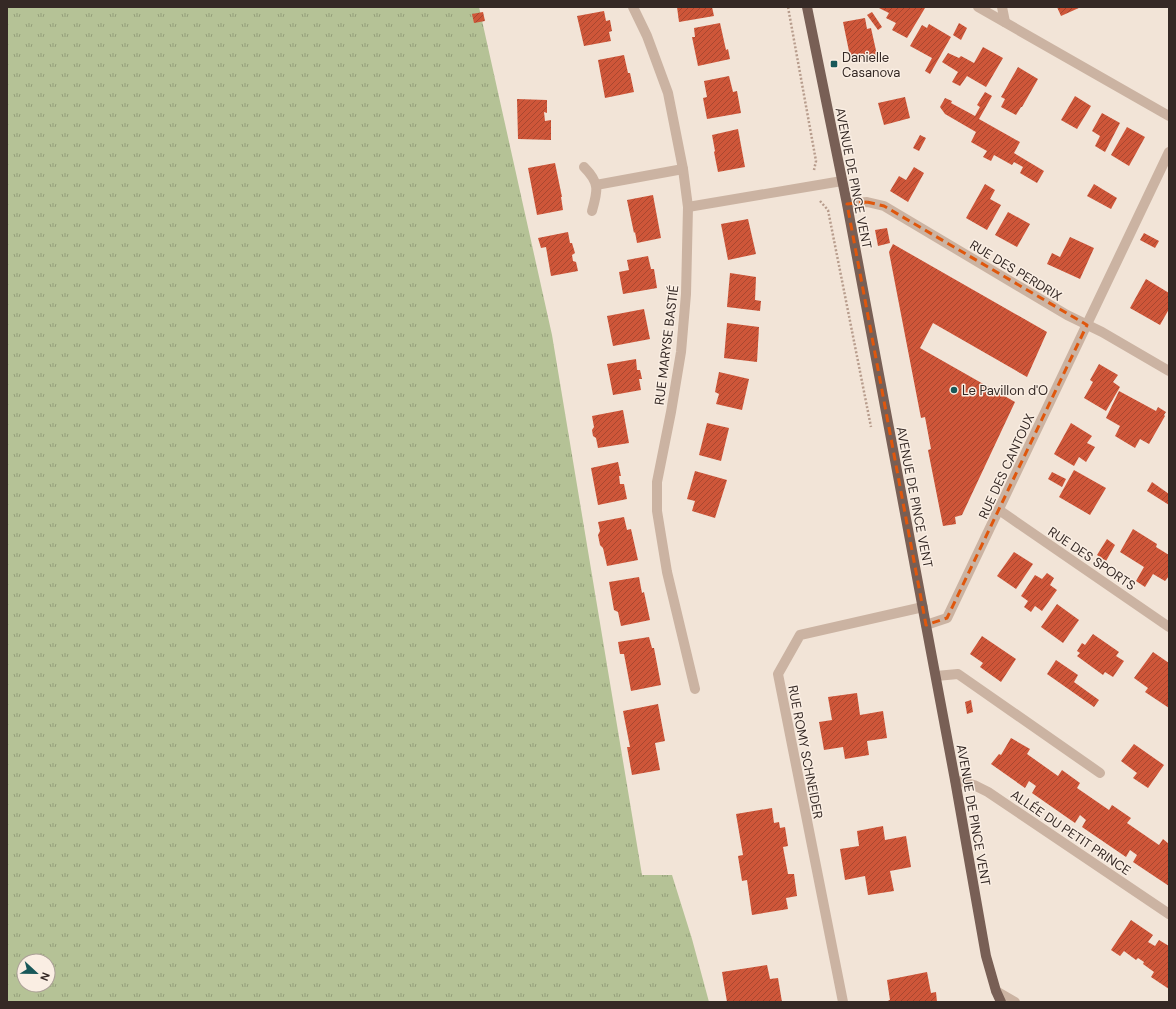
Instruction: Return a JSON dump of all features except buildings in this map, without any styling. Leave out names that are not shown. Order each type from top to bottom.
[{"type":"main road","name":"AVENUE DE PINCE VENT","points":[[807,7],[847,204],[936,676],[986,956],[996,991],[1001,1002]]},
{"type":"main road","points":[[993,1002],[996,991]]},
{"type":"street","name":"RUE MARYSE BASTIÉ","points":[[633,7],[647,36],[668,93],[683,169],[688,207],[686,294],[681,352],[657,482],[657,504],[667,572],[695,690]]},
{"type":"street","points":[[978,7],[1169,116]]},
{"type":"street","points":[[1002,7],[1005,22]]},
{"type":"street","name":"RUE DES CANTOUX","points":[[926,625],[947,618],[1169,152]]},
{"type":"street","points":[[584,167],[593,176],[596,185],[596,198],[592,211]]},
{"type":"street","points":[[596,185],[683,169]]},
{"type":"street","points":[[688,207],[842,181]]},
{"type":"street","name":"RUE DES PERDRIX","points":[[847,204],[867,202],[884,206],[1067,316],[1102,332],[1169,370]]},
{"type":"street","name":"RUE DES SPORTS","points":[[999,510],[1169,627]]},
{"type":"street","name":"RUE ROMY SCHNEIDER","points":[[842,1002],[778,674],[800,635],[922,607]]},
{"type":"street","points":[[936,676],[958,674],[1100,773]]},
{"type":"street","name":"ALLÉE DU PETIT PRINCE","points":[[955,780],[974,784],[988,792],[1169,914]]},
{"type":"street","points":[[996,991],[1015,1002]]},
{"type":"path","points":[[788,7],[816,161],[813,173]]},
{"type":"path","points":[[817,198],[828,210],[871,430]]},
{"type":"highlighted area","points":[[867,202],[884,206],[1087,325],[947,618],[926,625],[923,607],[847,204]]},
{"type":"green space","points":[[7,7],[479,7],[552,335],[642,875],[672,875],[692,939],[709,1002],[7,1002]]},
{"type":"place","name":"Danielle Casanova","points":[[834,64]]},
{"type":"place","name":"Le Pavillon d'O","points":[[954,390]]}]
